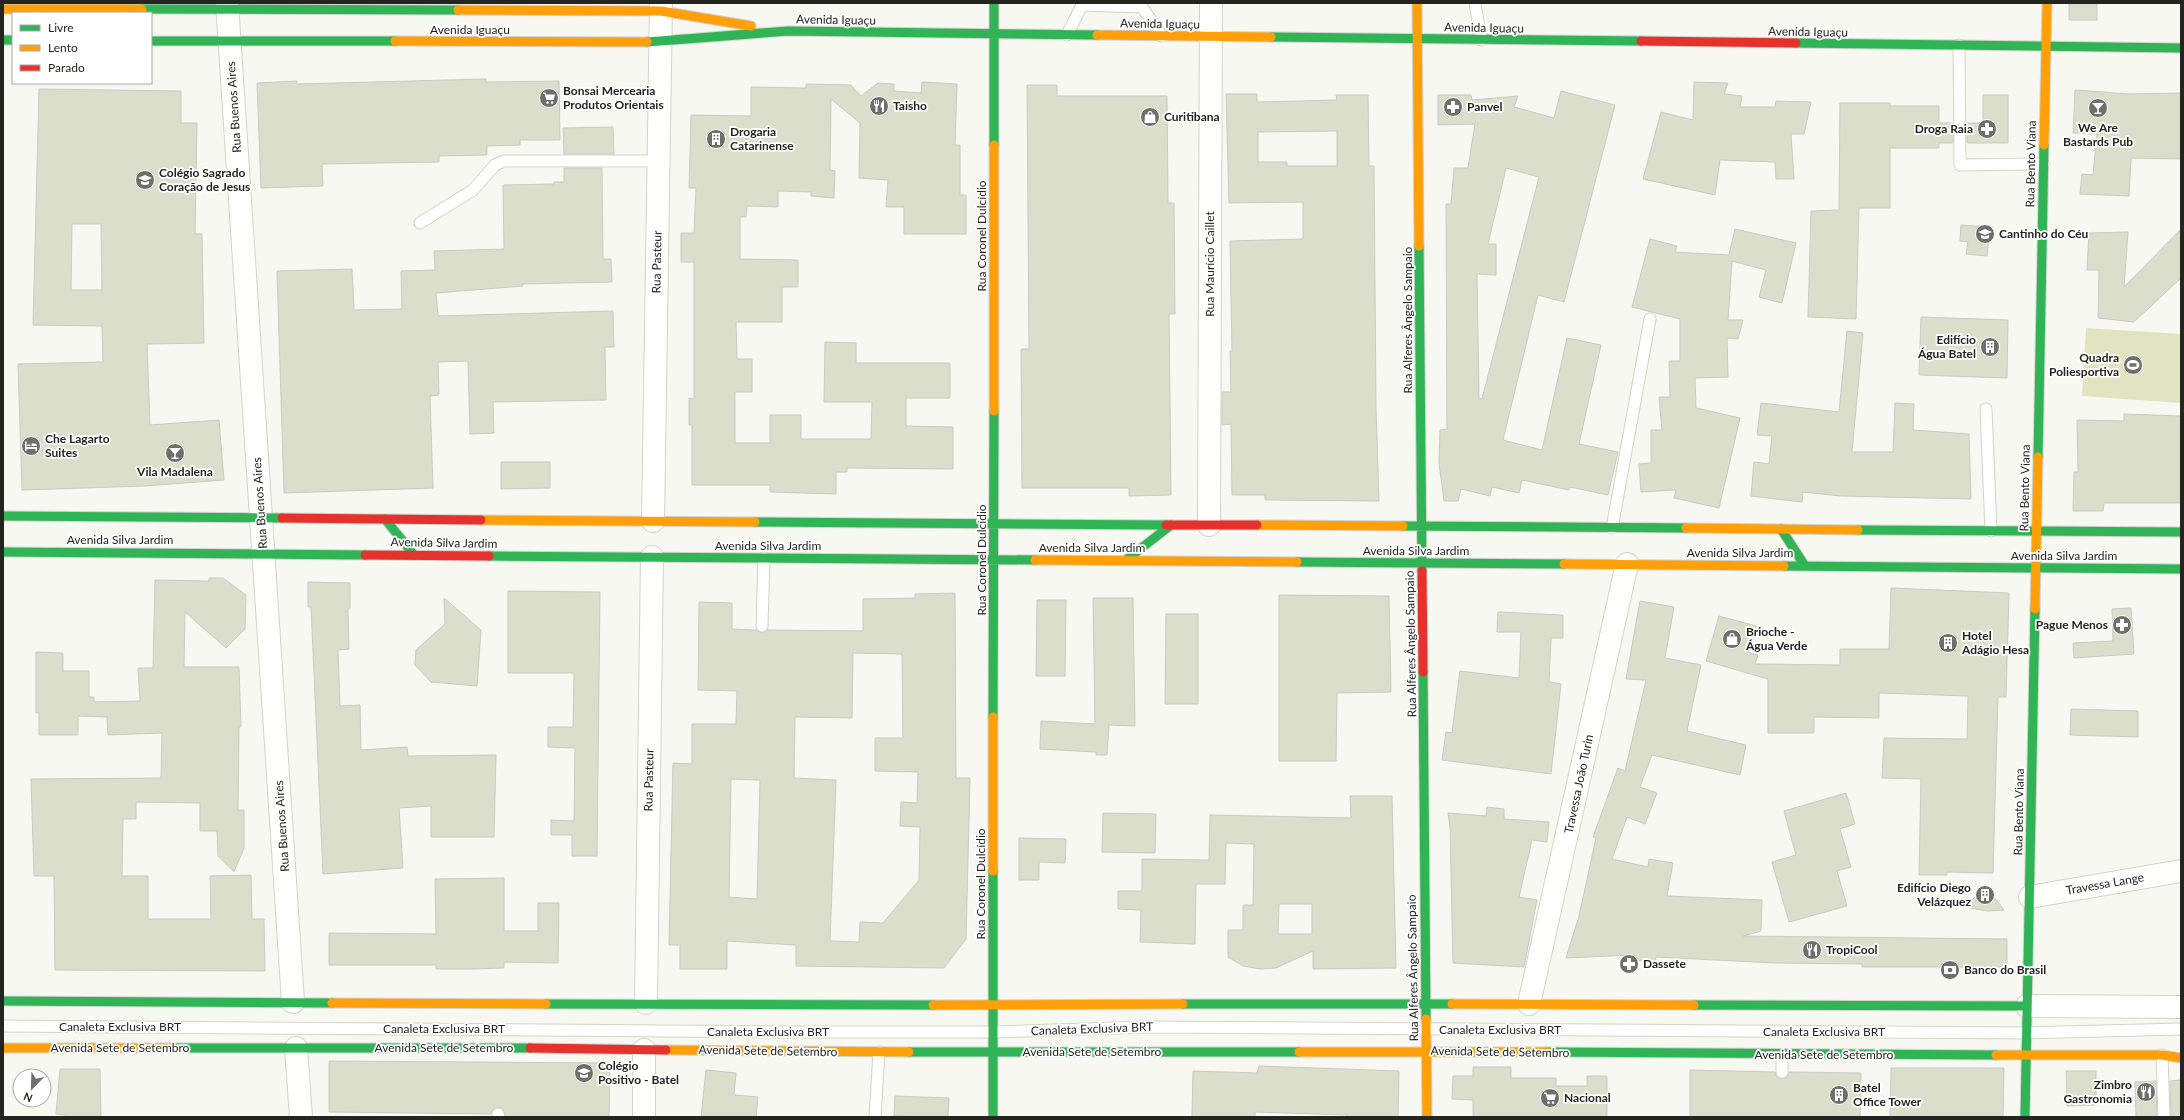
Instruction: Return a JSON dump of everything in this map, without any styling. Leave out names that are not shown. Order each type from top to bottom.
[{"type":"main road","name":"Rua Coronel Dulcídio","points":[[993,1117],[994,3]]},
{"type":"main road","name":"Rua Alferes Ângelo Sampaio","points":[[1417,3],[1427,1117]]},
{"type":"main road","name":"Rua Bento Viana","points":[[2025,1117],[2046,3]]},
{"type":"main road","name":"Avenida Iguaçu","points":[[3,9],[228,6],[661,7],[788,32]]},
{"type":"main road","name":"Avenida Iguaçu","points":[[152,41],[661,42],[788,32],[2181,48]]},
{"type":"main road","name":"Avenida Silva Jardim","points":[[3,516],[2181,532]]},
{"type":"main road","points":[[385,519],[414,555]]},
{"type":"main road","points":[[1126,560],[1171,525]]},
{"type":"main road","points":[[1781,529],[1805,566]]},
{"type":"main road","name":"Avenida Silva Jardim","points":[[3,552],[2181,569]]},
{"type":"main road","points":[[3,1001],[993,1005],[1529,1004],[2027,1006]]},
{"type":"main road","name":"Avenida Sete de Setembro","points":[[3,1048],[496,1048],[993,1053],[1426,1051],[1782,1055],[2162,1055],[2181,1058]]},
{"type":"street","name":"Rua Maurício Caillet","points":[[1209,525],[1211,3]]},
{"type":"street","name":"Rua Buenos Aires","points":[[228,6],[293,1002]]},
{"type":"street","name":"Rua Pasteur","points":[[653,521],[661,7]]},
{"type":"street","name":"Rua Pasteur","points":[[646,1003],[652,557]]},
{"type":"street","name":"Travessa João Turin","points":[[1529,1004],[1627,564]]},
{"type":"street","name":"Travessa Lange","points":[[2030,897],[2181,871]]},
{"type":"street","points":[[2027,1006],[2181,1007]]},
{"type":"street","points":[[296,1048],[301,1117]]},
{"type":"street","points":[[644,1050],[644,1117]]},
{"type":"lane","points":[[1475,3],[1481,40]]},
{"type":"lane","points":[[1067,35],[1082,5],[1142,7],[1162,36]]},
{"type":"lane","points":[[1959,45],[1960,165],[2043,164]]},
{"type":"lane","points":[[420,223],[473,190],[495,165],[504,161],[659,161]]},
{"type":"lane","points":[[1612,528],[1650,319]]},
{"type":"lane","points":[[1986,409],[1991,531]]},
{"type":"lane","points":[[762,626],[764,558]]},
{"type":"lane","name":"Canaleta Exclusiva BRT","points":[[3,1026],[993,1032],[1146,1027],[2026,1033],[2181,1029]]},
{"type":"lane","points":[[496,1048],[496,1062]]},
{"type":"lane","points":[[875,1117],[879,1052]]},
{"type":"lane","points":[[1782,1055],[1782,1072]]},
{"type":"lane","points":[[2162,1055],[2164,1117]]},
{"type":"green space","name":"Quadra Poliesportiva","points":[[2086,328],[2181,334],[2181,403],[2082,396]]},
{"type":"building","points":[[2069,3],[2097,3],[2097,20],[2069,20]]},
{"type":"building","points":[[486,79],[486,82],[559,81],[560,140],[520,140],[520,145],[487,146],[487,155],[439,156],[439,162],[322,164],[323,186],[261,188],[257,83],[297,81],[297,84]]},
{"type":"building","points":[[922,82],[957,84],[955,145],[960,145],[960,195],[966,195],[966,234],[904,234],[904,207],[886,207],[888,180],[859,178],[860,123],[831,99],[830,170],[835,171],[834,198],[811,196],[811,192],[778,191],[778,207],[747,206],[746,217],[740,217],[740,259],[798,260],[798,287],[782,287],[782,322],[736,322],[737,359],[752,359],[752,392],[735,392],[735,443],[770,443],[770,415],[801,415],[801,439],[871,439],[872,402],[824,402],[825,342],[856,343],[856,363],[950,363],[950,398],[906,398],[906,426],[953,427],[953,469],[847,468],[847,472],[836,472],[836,494],[770,492],[770,485],[692,485],[692,425],[689,425],[689,398],[694,399],[694,262],[681,262],[681,233],[694,233],[696,188],[689,188],[691,115],[751,116],[751,87],[806,88],[806,84],[851,85],[861,96],[878,83],[894,84],[894,91],[921,93]]},
{"type":"building","points":[[1694,82],[1728,83],[1724,94],[1742,96],[1740,107],[1775,107],[1776,101],[1811,102],[1804,134],[1791,134],[1794,179],[1776,179],[1775,162],[1720,160],[1715,195],[1643,179],[1661,112],[1693,120]]},
{"type":"building","points":[[1027,85],[1057,85],[1057,96],[1167,96],[1168,203],[1174,203],[1175,314],[1169,314],[1171,495],[1129,496],[1129,488],[1022,488],[1021,349],[1029,349]]},
{"type":"building","points":[[39,89],[181,91],[181,123],[197,123],[195,234],[202,234],[204,343],[147,344],[150,425],[219,420],[224,480],[145,486],[22,490],[18,364],[103,362],[102,326],[33,325]],"holes":[[[72,224],[101,224],[102,290],[71,290]]]},
{"type":"building","points":[[2075,90],[2129,94],[2181,93],[2181,159],[2131,158],[2129,196],[2080,194],[2082,174],[2093,175],[2097,134],[2073,133]]},
{"type":"building","points":[[1561,91],[1615,105],[1564,302],[1538,295],[1503,440],[1542,450],[1567,338],[1601,345],[1579,444],[1618,452],[1608,495],[1570,487],[1569,490],[1522,480],[1519,493],[1492,487],[1490,496],[1461,489],[1458,501],[1444,501],[1439,463],[1440,430],[1447,429],[1446,204],[1451,204],[1454,168],[1468,168],[1475,124],[1438,125],[1438,95],[1471,95],[1472,100],[1518,96],[1514,107],[1554,118]],"holes":[[[1506,168],[1539,177],[1482,399],[1479,398],[1477,274],[1496,275],[1496,244],[1488,244]]]},
{"type":"building","points":[[1226,94],[1257,94],[1257,102],[1337,100],[1336,95],[1368,95],[1369,166],[1374,166],[1376,408],[1379,501],[1265,500],[1265,495],[1232,495],[1231,424],[1222,425],[1222,392],[1231,392],[1230,351],[1232,351],[1230,241],[1303,239],[1303,202],[1229,203]],"holes":[[[1337,131],[1337,166],[1287,166],[1287,162],[1258,162],[1258,132]]]},
{"type":"building","points":[[1983,95],[2008,95],[2008,143],[1967,143],[1967,123],[1983,123]]},
{"type":"building","points":[[1840,103],[1890,103],[1890,106],[1939,106],[1939,123],[1953,123],[1953,143],[1939,143],[1939,148],[1890,148],[1890,208],[1859,208],[1856,319],[1808,317],[1811,211],[1839,210]]},
{"type":"building","points":[[613,127],[614,154],[564,154],[563,128]]},
{"type":"building","points":[[564,168],[602,168],[603,259],[611,259],[612,282],[522,284],[523,286],[436,293],[438,316],[613,311],[614,347],[605,347],[606,400],[493,402],[494,433],[470,434],[468,361],[438,362],[439,395],[430,396],[433,488],[284,493],[277,271],[352,269],[354,310],[402,309],[401,271],[435,270],[434,251],[504,249],[503,185],[554,184],[554,182],[564,182]]},
{"type":"building","points":[[1961,225],[1990,227],[1987,256],[1966,254],[1968,242],[1960,241]]},
{"type":"building","points":[[1735,229],[1796,243],[1782,303],[1759,297],[1766,270],[1732,261],[1728,320],[1743,320],[1738,339],[1727,338],[1728,377],[1695,378],[1696,408],[1740,418],[1719,508],[1674,498],[1676,490],[1641,492],[1639,464],[1651,463],[1651,430],[1662,430],[1659,397],[1670,397],[1669,361],[1680,361],[1680,319],[1632,307],[1650,239],[1677,246],[1675,252],[1729,255]]},
{"type":"building","points":[[2181,229],[2181,278],[2134,322],[2098,318],[2099,270],[2087,270],[2089,233],[2128,232],[2124,287]]},
{"type":"building","points":[[1921,317],[2008,320],[2007,378],[1919,375]]},
{"type":"building","points":[[1847,331],[1863,333],[1852,452],[1893,452],[1895,403],[1914,404],[1913,430],[1969,434],[1971,499],[1841,496],[1803,492],[1802,502],[1751,496],[1754,462],[1769,464],[1772,436],[1757,435],[1761,403],[1839,412]]},
{"type":"building","points":[[2124,414],[2181,416],[2181,503],[2104,503],[2103,511],[2073,511],[2074,472],[2078,472],[2077,420],[2124,421]]},
{"type":"building","points":[[501,462],[550,462],[550,488],[501,489]]},
{"type":"building","points":[[209,578],[223,578],[246,595],[245,629],[226,648],[185,612],[184,667],[239,667],[241,727],[239,727],[238,810],[244,810],[244,848],[234,872],[218,856],[217,831],[200,831],[200,803],[136,802],[136,819],[123,819],[122,876],[148,876],[148,919],[211,919],[210,876],[251,875],[252,919],[264,919],[265,971],[55,970],[54,876],[34,876],[31,779],[161,778],[162,733],[108,735],[107,717],[78,716],[78,735],[39,735],[39,713],[36,713],[36,652],[63,653],[63,671],[89,671],[89,697],[94,697],[94,702],[140,701],[138,668],[153,668],[155,580],[209,581]]},
{"type":"building","points":[[308,582],[350,583],[350,608],[348,608],[349,649],[338,650],[340,706],[360,705],[361,750],[407,747],[408,756],[496,755],[494,837],[431,837],[431,806],[399,808],[403,868],[323,874],[311,607],[308,607]]},
{"type":"building","points":[[1891,588],[2009,593],[2006,697],[1998,697],[1993,873],[1947,872],[1947,875],[1919,875],[1921,779],[1882,778],[1884,738],[1967,739],[1968,696],[1879,693],[1879,718],[1814,717],[1814,733],[1768,733],[1768,679],[1706,661],[1719,616],[1756,626],[1748,652],[1758,655],[1755,664],[1840,665],[1840,649],[1889,649]]},
{"type":"building","points":[[508,591],[600,592],[597,856],[572,856],[572,835],[551,835],[551,820],[574,821],[575,748],[548,747],[548,727],[573,727],[574,673],[508,673]]},
{"type":"building","points":[[955,593],[956,778],[970,778],[966,939],[944,968],[796,966],[796,945],[727,941],[727,969],[680,969],[680,945],[669,945],[673,763],[692,764],[692,724],[736,724],[737,691],[698,690],[699,602],[732,603],[732,629],[756,630],[762,633],[767,630],[863,631],[863,599],[915,598],[915,594]],"holes":[[[853,653],[902,654],[903,738],[875,738],[875,771],[918,772],[917,803],[901,802],[900,826],[920,827],[919,880],[883,923],[860,922],[859,942],[830,941],[836,780],[794,778],[795,717],[852,718]],[[731,779],[760,780],[757,899],[729,897]]]},
{"type":"building","points":[[1279,595],[1389,596],[1391,692],[1337,693],[1336,761],[1279,761]]},
{"type":"building","points":[[444,598],[481,630],[477,686],[431,682],[415,665],[416,650],[445,624]]},
{"type":"building","points":[[1093,598],[1133,598],[1135,726],[1109,725],[1107,755],[1096,755],[1096,752],[1040,749],[1041,721],[1095,724]]},
{"type":"building","points":[[1037,600],[1066,600],[1065,676],[1036,676]]},
{"type":"building","points":[[1640,601],[1674,607],[1665,658],[1701,665],[1687,731],[1746,745],[1740,775],[1652,755],[1640,787],[1657,793],[1645,824],[1627,817],[1612,859],[1648,867],[1649,859],[1673,863],[1667,896],[1762,900],[1761,931],[1743,936],[2007,939],[2007,967],[1862,967],[1862,964],[1775,963],[1656,957],[1655,963],[1631,959],[1632,955],[1566,958],[1579,916],[1596,838],[1593,837],[1618,768],[1625,771],[1646,680],[1626,679]]},
{"type":"building","name":"Pague Menos","points":[[2131,608],[2134,654],[2074,658],[2073,643],[2113,641],[2112,609]]},
{"type":"building","points":[[1498,612],[1563,615],[1563,638],[1551,638],[1549,682],[1561,684],[1551,774],[1442,760],[1446,732],[1452,733],[1460,671],[1519,678],[1521,632],[1497,632]]},
{"type":"building","points":[[1166,614],[1198,614],[1198,704],[1165,704]]},
{"type":"building","points":[[2071,709],[2138,711],[2138,737],[2070,735]]},
{"type":"building","points":[[1846,793],[1855,824],[1840,829],[1851,867],[1837,871],[1847,906],[1789,922],[1772,862],[1796,855],[1784,811]]},
{"type":"building","points":[[1350,796],[1392,796],[1396,968],[1313,969],[1313,951],[1276,968],[1260,969],[1243,966],[1228,957],[1228,930],[1243,930],[1243,905],[1253,905],[1254,844],[1226,843],[1225,884],[1196,884],[1195,944],[1140,942],[1141,910],[1118,909],[1118,891],[1142,891],[1142,859],[1209,860],[1210,815],[1351,818]],"holes":[[[1279,904],[1312,904],[1312,934],[1278,934]]]},
{"type":"building","points":[[1487,807],[1504,809],[1504,819],[1549,822],[1547,842],[1532,840],[1519,897],[1537,900],[1524,967],[1453,963],[1450,828],[1448,813],[1486,816]]},
{"type":"building","points":[[1103,813],[1156,814],[1155,853],[1102,852]]},
{"type":"building","points":[[1019,838],[1066,839],[1065,863],[1039,862],[1039,880],[1019,880]]},
{"type":"building","points":[[504,878],[504,931],[538,931],[538,903],[559,903],[558,963],[504,962],[504,968],[473,969],[436,969],[436,965],[329,965],[329,933],[436,934],[435,879]]},
{"type":"building","name":"Edifício Diego Velázquez","points":[[1986,886],[2004,910],[1987,911],[1965,907]]},
{"type":"building","points":[[329,1061],[610,1063],[609,1117],[506,1117],[503,1109],[499,1107],[493,1109],[491,1114],[329,1112]]},
{"type":"building","points":[[1259,1066],[1399,1071],[1398,1117],[1347,1117],[1347,1115],[1255,1112],[1255,1117],[1192,1117],[1193,1071],[1257,1073]]},
{"type":"building","points":[[1473,1067],[1511,1067],[1511,1078],[1556,1078],[1556,1086],[1587,1086],[1587,1076],[1607,1076],[1607,1117],[1473,1117],[1473,1100],[1452,1099],[1453,1076],[1473,1076]]},
{"type":"building","points":[[1891,1068],[2004,1068],[2003,1117],[1890,1117]]},
{"type":"building","points":[[60,1069],[100,1069],[101,1117],[66,1117],[66,1115],[56,1114]]},
{"type":"building","points":[[706,1070],[736,1073],[734,1095],[758,1097],[756,1117],[701,1117]]},
{"type":"building","points":[[1690,1070],[1775,1072],[1776,1076],[1782,1079],[1786,1078],[1789,1072],[1861,1073],[1860,1117],[1690,1117]]},
{"type":"building","points":[[2066,1071],[2096,1071],[2096,1105],[2067,1106]]},
{"type":"building","points":[[2181,1080],[2181,1117],[2171,1117],[2170,1081]]},
{"type":"building","points":[[2156,1081],[2157,1117],[2136,1117],[2135,1082]]},
{"type":"building","points":[[895,1096],[949,1098],[948,1117],[894,1116]]},
{"type":"traffic: fast","points":[[994,3],[994,145]]},
{"type":"traffic: fast","points":[[142,9],[458,10]]},
{"type":"traffic: fast","points":[[647,42],[788,31],[1097,35]]},
{"type":"traffic: fast","points":[[1271,37],[1641,41]]},
{"type":"traffic: fast","points":[[3,40],[12,40]]},
{"type":"traffic: fast","points":[[152,41],[395,41]]},
{"type":"traffic: fast","points":[[1796,43],[2181,48]]},
{"type":"traffic: fast","points":[[2038,457],[2044,145]]},
{"type":"traffic: fast","points":[[1419,246],[1422,571]]},
{"type":"traffic: fast","points":[[993,717],[994,411]]},
{"type":"traffic: fast","points":[[3,516],[282,518]]},
{"type":"traffic: fast","points":[[385,519],[414,555]]},
{"type":"traffic: fast","points":[[755,522],[1166,525]]},
{"type":"traffic: fast","points":[[1126,560],[1171,525]]},
{"type":"traffic: fast","points":[[1403,526],[1686,528]]},
{"type":"traffic: fast","points":[[1781,529],[1805,566]]},
{"type":"traffic: fast","points":[[1858,530],[2181,532]]},
{"type":"traffic: fast","points":[[3,552],[365,555]]},
{"type":"traffic: fast","points":[[489,556],[1035,560]]},
{"type":"traffic: fast","points":[[1297,562],[1564,564]]},
{"type":"traffic: fast","points":[[1784,566],[2181,569]]},
{"type":"traffic: fast","points":[[2025,1117],[2035,609]]},
{"type":"traffic: fast","points":[[1423,672],[1426,1019]]},
{"type":"traffic: fast","points":[[993,871],[993,1117]]},
{"type":"traffic: fast","points":[[3,1001],[332,1003]]},
{"type":"traffic: fast","points":[[546,1004],[933,1005]]},
{"type":"traffic: fast","points":[[1183,1004],[1452,1004]]},
{"type":"traffic: fast","points":[[1694,1005],[2027,1006]]},
{"type":"traffic: fast","points":[[172,1048],[530,1048]]},
{"type":"traffic: fast","points":[[909,1052],[1299,1052]]},
{"type":"traffic: fast","points":[[1547,1052],[1996,1055]]},
{"type":"traffic: slow","points":[[1417,3],[1419,246]]},
{"type":"traffic: slow","points":[[2044,145],[2047,3]]},
{"type":"traffic: slow","points":[[3,9],[142,9]]},
{"type":"traffic: slow","points":[[458,10],[661,11],[751,26]]},
{"type":"traffic: slow","points":[[1097,35],[1271,37]]},
{"type":"traffic: slow","points":[[395,41],[647,42]]},
{"type":"traffic: slow","points":[[994,145],[994,411]]},
{"type":"traffic: slow","points":[[2035,609],[2038,457]]},
{"type":"traffic: slow","points":[[481,520],[755,522]]},
{"type":"traffic: slow","points":[[1257,525],[1403,526]]},
{"type":"traffic: slow","points":[[1686,528],[1858,530]]},
{"type":"traffic: slow","points":[[1035,560],[1297,562]]},
{"type":"traffic: slow","points":[[1564,564],[1784,566]]},
{"type":"traffic: slow","points":[[993,717],[993,871]]},
{"type":"traffic: slow","points":[[332,1003],[546,1004]]},
{"type":"traffic: slow","points":[[933,1005],[1183,1004]]},
{"type":"traffic: slow","points":[[1452,1004],[1694,1005]]},
{"type":"traffic: slow","points":[[1426,1019],[1427,1117]]},
{"type":"traffic: slow","points":[[3,1048],[172,1048]]},
{"type":"traffic: slow","points":[[666,1050],[909,1052]]},
{"type":"traffic: slow","points":[[1299,1052],[1547,1052]]},
{"type":"traffic: slow","points":[[1996,1055],[2162,1055],[2181,1058]]},
{"type":"traffic: jam","points":[[1641,41],[1796,43]]},
{"type":"traffic: jam","points":[[282,518],[481,520]]},
{"type":"traffic: jam","points":[[1166,525],[1257,525]]},
{"type":"traffic: jam","points":[[365,555],[489,556]]},
{"type":"traffic: jam","points":[[1422,571],[1423,672]]},
{"type":"traffic: jam","points":[[530,1048],[666,1050]]},
{"type":"place","name":"Bonsai Mercearia Produtos Orientais","points":[[549,98]]},
{"type":"place","name":"Taisho","points":[[879,106]]},
{"type":"place","name":"Panvel","points":[[1453,107]]},
{"type":"place","name":"We Are Bastards Pub","points":[[2098,108]]},
{"type":"place","name":"Curitibana","points":[[1150,117]]},
{"type":"place","name":"Droga Raia","points":[[1987,129]]},
{"type":"place","name":"Drogaria Catarinense","points":[[716,139]]},
{"type":"place","name":"Colégio Sagrado Coração de Jesus","points":[[145,180]]},
{"type":"place","name":"Cantinho do Céu","points":[[1985,234]]},
{"type":"place","name":"Edifício Água Batel","points":[[1990,347]]},
{"type":"place","name":"Quadra Poliesportiva","points":[[2133,365]]},
{"type":"place","name":"Che Lagarto Suites","points":[[31,446]]},
{"type":"place","name":"Vila Madalena","points":[[175,453]]},
{"type":"place","name":"Pague Menos","points":[[2122,625]]},
{"type":"place","name":"Brioche - Água Verde","points":[[1732,639]]},
{"type":"place","name":"Hotel Adágio Hesa","points":[[1948,643]]},
{"type":"place","name":"Edifício Diego Velázquez","points":[[1985,895]]},
{"type":"place","name":"TropiCool","points":[[1812,950]]},
{"type":"place","name":"Dassete","points":[[1629,964]]},
{"type":"place","name":"Banco do Brasil","points":[[1950,970]]},
{"type":"place","name":"Colégio Positivo - Batel","points":[[584,1073]]},
{"type":"place","name":"Zimbro Gastronomia","points":[[2146,1092]]},
{"type":"place","name":"Batel Office Tower","points":[[1839,1095]]},
{"type":"place","name":"Nacional","points":[[1550,1098]]}]
